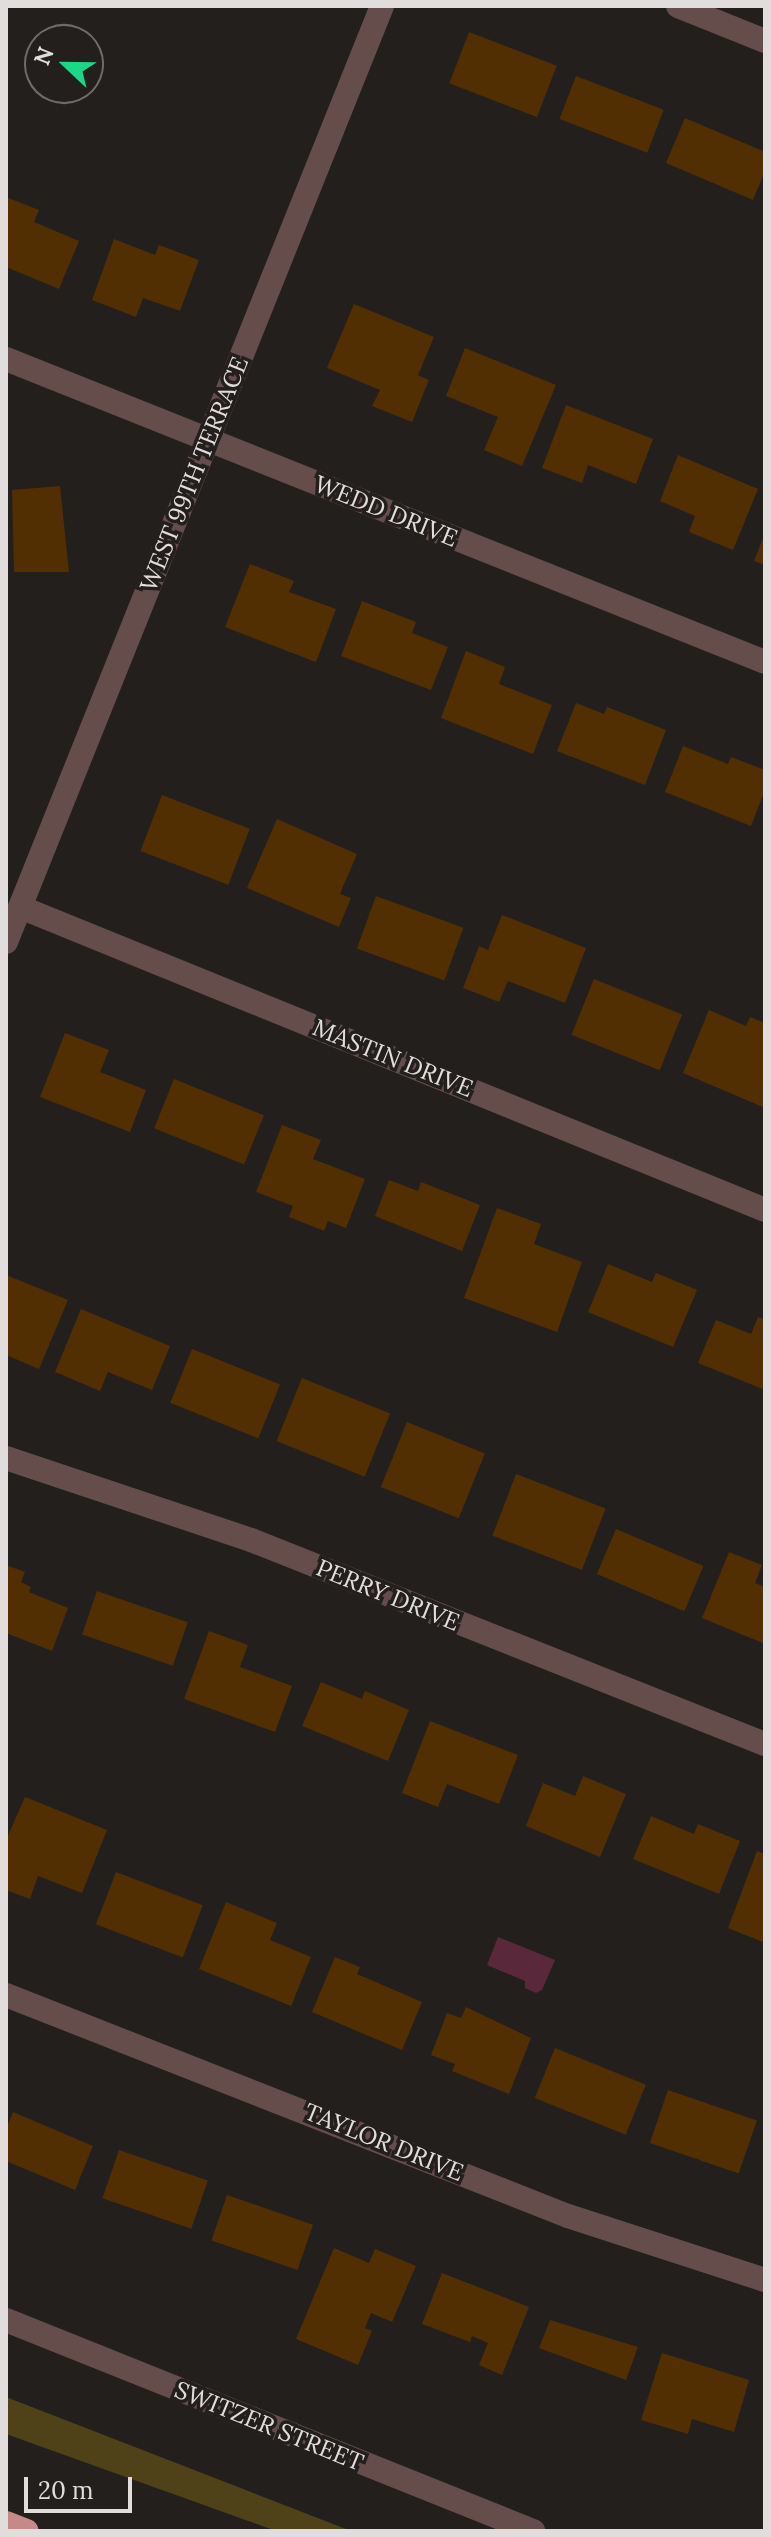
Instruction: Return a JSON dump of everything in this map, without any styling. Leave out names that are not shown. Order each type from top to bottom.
[{"type":"highway","points":[[6,2523],[27,2531]]},
{"type":"street","name":"WEST 99TH TERRACE","points":[[6,942],[382,6]]},
{"type":"street","points":[[678,6],[765,41]]},
{"type":"street","name":"WEDD DRIVE","points":[[6,359],[765,662]]},
{"type":"street","name":"MASTIN DRIVE","points":[[20,907],[765,1210]]},
{"type":"street","name":"PERRY DRIVE","points":[[6,1458],[251,1540],[765,1744]]},
{"type":"street","name":"TAYLOR DRIVE","points":[[6,1995],[568,2216],[765,2280]]},
{"type":"street","name":"SWITZER STREET","points":[[6,2320],[533,2531]]},
{"type":"shaded area","points":[[498,1937],[555,1960],[542,1990],[536,1993],[525,1988],[525,1981],[487,1965]]},
{"type":"shaded area","points":[[6,2397],[351,2531],[276,2531],[6,2434]]},
{"type":"building","points":[[469,32],[557,66],[537,117],[449,83]]},
{"type":"building","points":[[576,76],[664,110],[647,153],[560,119]]},
{"type":"building","points":[[685,118],[765,152],[765,171],[753,200],[666,163]]},
{"type":"building","points":[[6,197],[39,210],[34,222],[79,241],[59,289],[6,267]]},
{"type":"building","points":[[114,239],[155,255],[159,245],[199,260],[180,311],[143,298],[136,317],[92,300]]},
{"type":"building","points":[[354,304],[434,337],[418,375],[429,380],[412,422],[372,406],[380,390],[327,368]]},
{"type":"building","points":[[465,348],[556,385],[522,466],[484,450],[498,417],[446,396]]},
{"type":"building","points":[[566,405],[653,439],[636,484],[588,465],[582,483],[542,468]]},
{"type":"building","points":[[678,455],[758,489],[733,550],[689,532],[695,516],[660,501]]},
{"type":"building","points":[[60,486],[69,572],[14,572],[12,490]]},
{"type":"building","points":[[765,533],[765,565],[754,561]]},
{"type":"building","points":[[250,564],[294,581],[289,592],[336,609],[316,662],[225,627]]},
{"type":"building","points":[[362,601],[416,622],[412,633],[448,647],[431,690],[341,656]]},
{"type":"building","points":[[466,651],[505,667],[499,684],[552,705],[533,754],[441,718]]},
{"type":"building","points":[[576,703],[604,714],[607,707],[666,730],[645,785],[557,751]]},
{"type":"building","points":[[683,746],[728,764],[731,757],[765,770],[765,790],[751,826],[665,792]]},
{"type":"building","points":[[162,795],[250,829],[228,885],[140,851]]},
{"type":"building","points":[[277,819],[357,854],[340,894],[351,898],[339,927],[247,888]]},
{"type":"building","points":[[376,896],[463,928],[444,980],[357,949]]},
{"type":"building","points":[[502,915],[586,948],[565,1003],[508,981],[499,1002],[463,988],[479,946],[488,950]]},
{"type":"building","points":[[594,979],[682,1015],[660,1070],[572,1035]]},
{"type":"building","points":[[709,1010],[746,1026],[750,1017],[765,1023],[765,1108],[683,1073]]},
{"type":"building","points":[[65,1033],[109,1050],[100,1072],[146,1090],[130,1132],[40,1097]]},
{"type":"building","points":[[174,1079],[264,1115],[244,1164],[154,1128]]},
{"type":"building","points":[[282,1125],[321,1140],[313,1159],[365,1179],[346,1228],[328,1221],[324,1231],[289,1217],[293,1206],[256,1192]]},
{"type":"building","points":[[389,1180],[418,1191],[421,1182],[480,1205],[462,1251],[375,1216]]},
{"type":"building","points":[[497,1208],[541,1224],[534,1244],[582,1262],[557,1332],[464,1298]]},
{"type":"building","points":[[608,1264],[652,1282],[656,1273],[697,1290],[673,1347],[588,1312]]},
{"type":"building","points":[[6,1275],[68,1300],[39,1369],[6,1355]]},
{"type":"building","points":[[81,1309],[170,1346],[152,1390],[108,1372],[100,1391],[55,1372]]},
{"type":"building","points":[[758,1317],[765,1319],[765,1390],[698,1363],[716,1320],[751,1334]]},
{"type":"building","points":[[192,1349],[280,1385],[258,1438],[170,1403]]},
{"type":"building","points":[[302,1378],[390,1414],[365,1477],[277,1441]]},
{"type":"building","points":[[407,1422],[485,1453],[459,1518],[381,1487]]},
{"type":"building","points":[[516,1474],[606,1508],[582,1570],[492,1536]]},
{"type":"building","points":[[616,1529],[703,1566],[684,1611],[597,1574]]},
{"type":"building","points":[[729,1552],[762,1565],[755,1583],[765,1587],[765,1644],[702,1618]]},
{"type":"building","points":[[6,1565],[25,1572],[21,1582],[31,1587],[29,1592],[68,1608],[52,1651],[6,1633]]},
{"type":"building","points":[[97,1591],[188,1622],[173,1666],[82,1634]]},
{"type":"building","points":[[209,1631],[248,1645],[240,1667],[292,1686],[275,1732],[184,1699]]},
{"type":"building","points":[[321,1682],[362,1699],[365,1691],[409,1710],[388,1761],[302,1726]]},
{"type":"building","points":[[430,1721],[518,1755],[499,1804],[447,1784],[438,1807],[402,1793]]},
{"type":"building","points":[[583,1776],[626,1794],[600,1857],[526,1826],[543,1783],[575,1796]]},
{"type":"building","points":[[25,1797],[107,1830],[82,1893],[38,1876],[30,1899],[6,1890],[6,1840]]},
{"type":"building","points":[[651,1816],[694,1834],[698,1824],[740,1841],[719,1894],[633,1859]]},
{"type":"building","points":[[757,1851],[765,1854],[765,1943],[728,1928]]},
{"type":"building","points":[[116,1872],[203,1905],[183,1958],[96,1924]]},
{"type":"building","points":[[226,1902],[277,1923],[270,1940],[311,1957],[291,2006],[199,1969]]},
{"type":"building","points":[[335,1957],[360,1967],[357,1974],[422,2002],[402,2050],[312,2012]]},
{"type":"building","points":[[466,2007],[531,2038],[509,2094],[452,2071],[455,2064],[431,2055],[447,2013],[461,2018]]},
{"type":"building","points":[[555,2048],[646,2085],[626,2135],[535,2098]]},
{"type":"building","points":[[668,2090],[757,2121],[739,2174],[650,2143]]},
{"type":"building","points":[[13,2112],[93,2146],[75,2190],[6,2161],[6,2129]]},
{"type":"building","points":[[119,2150],[208,2181],[191,2229],[102,2198]]},
{"type":"building","points":[[227,2195],[313,2225],[297,2270],[211,2240]]},
{"type":"building","points":[[334,2248],[369,2263],[375,2249],[416,2266],[392,2322],[371,2313],[365,2328],[372,2331],[358,2365],[296,2339]]},
{"type":"building","points":[[442,2273],[529,2307],[502,2375],[479,2365],[488,2343],[472,2336],[470,2342],[422,2324]]},
{"type":"building","points":[[550,2320],[638,2347],[626,2380],[539,2348]]},
{"type":"building","points":[[662,2353],[749,2380],[734,2432],[692,2419],[688,2434],[641,2420]]}]
